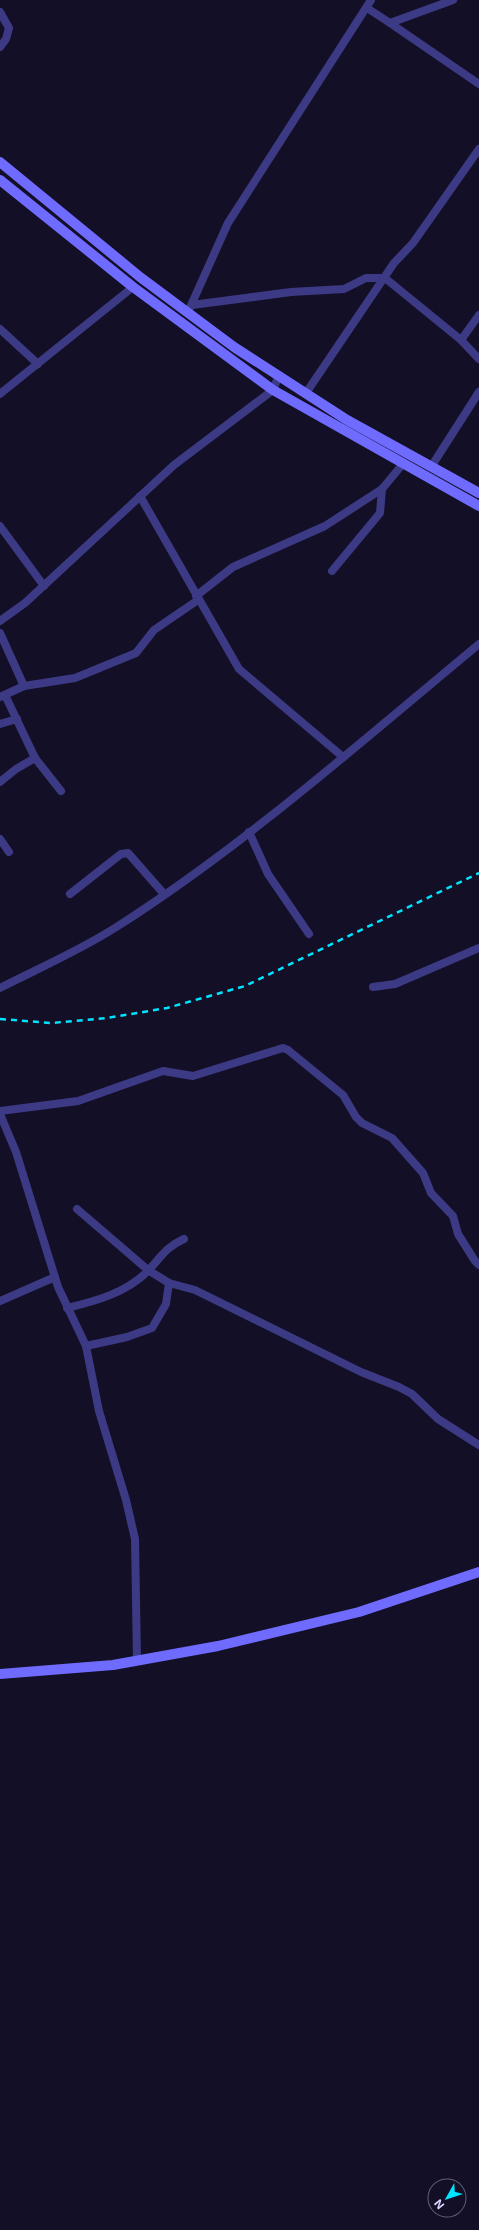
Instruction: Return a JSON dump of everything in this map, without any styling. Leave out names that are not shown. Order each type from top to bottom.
[{"type":"main road","points":[[0,162],[55,208],[190,309],[234,347],[347,420],[479,493]]},
{"type":"main road","points":[[0,180],[133,287],[273,390],[402,465],[479,506]]},
{"type":"main road","points":[[0,1674],[82,1669],[218,1646],[359,1612],[479,1572]]},
{"type":"street","points":[[190,309],[228,223],[371,0]]},
{"type":"street","points":[[390,23],[453,0]]},
{"type":"street","points":[[367,8],[479,84]]},
{"type":"street","points":[[0,12],[9,28],[6,39],[0,47]]},
{"type":"street","points":[[306,393],[394,263],[413,243],[479,149]]},
{"type":"street","points":[[190,309],[290,292],[344,289],[366,278],[385,278],[461,340],[479,359]]},
{"type":"street","points":[[0,394],[133,287]]},
{"type":"street","points":[[461,340],[479,315]]},
{"type":"street","points":[[0,329],[38,364]]},
{"type":"street","points":[[0,621],[25,603],[44,586],[174,465],[273,390],[279,375]]},
{"type":"street","points":[[431,467],[479,392]]},
{"type":"street","points":[[61,791],[35,758],[17,719],[3,696],[24,686],[31,687],[75,678],[136,654],[154,630],[197,598],[224,572],[315,531],[382,489],[402,465]]},
{"type":"street","points":[[332,571],[380,513],[382,489]]},
{"type":"street","points":[[140,496],[239,669],[343,757]]},
{"type":"street","points":[[0,526],[44,586]]},
{"type":"street","points":[[0,633],[24,686]]},
{"type":"street","points":[[0,988],[74,951],[117,927],[164,894],[249,832],[343,757],[479,644]]},
{"type":"street","points":[[0,724],[17,719]]},
{"type":"street","points":[[0,782],[16,769],[35,758]]},
{"type":"street","points":[[249,832],[268,874],[309,934]]},
{"type":"street","points":[[0,839],[10,852]]},
{"type":"street","points":[[70,894],[121,854],[128,853],[164,894]]},
{"type":"street","points":[[373,987],[395,984],[479,948]]},
{"type":"street","points":[[137,1660],[135,1539],[126,1500],[99,1411],[86,1346],[67,1308],[55,1277],[16,1152],[0,1113],[78,1101],[163,1071],[193,1076],[283,1048],[288,1050],[343,1095],[356,1117],[362,1123],[392,1138],[423,1173],[431,1192],[453,1216],[458,1234],[474,1261],[479,1265]]},
{"type":"street","points":[[77,1209],[148,1270],[169,1283],[195,1290],[360,1372],[399,1387],[412,1394],[438,1419],[479,1445]]},
{"type":"street","points":[[67,1308],[111,1296],[148,1270],[164,1251],[184,1238]]},
{"type":"street","points":[[0,1301],[55,1277]]},
{"type":"street","points":[[86,1346],[127,1337],[152,1328],[166,1304],[169,1283]]},
{"type":"railway","points":[[0,1019],[51,1023],[107,1018],[167,1008],[245,986],[479,873]]}]
